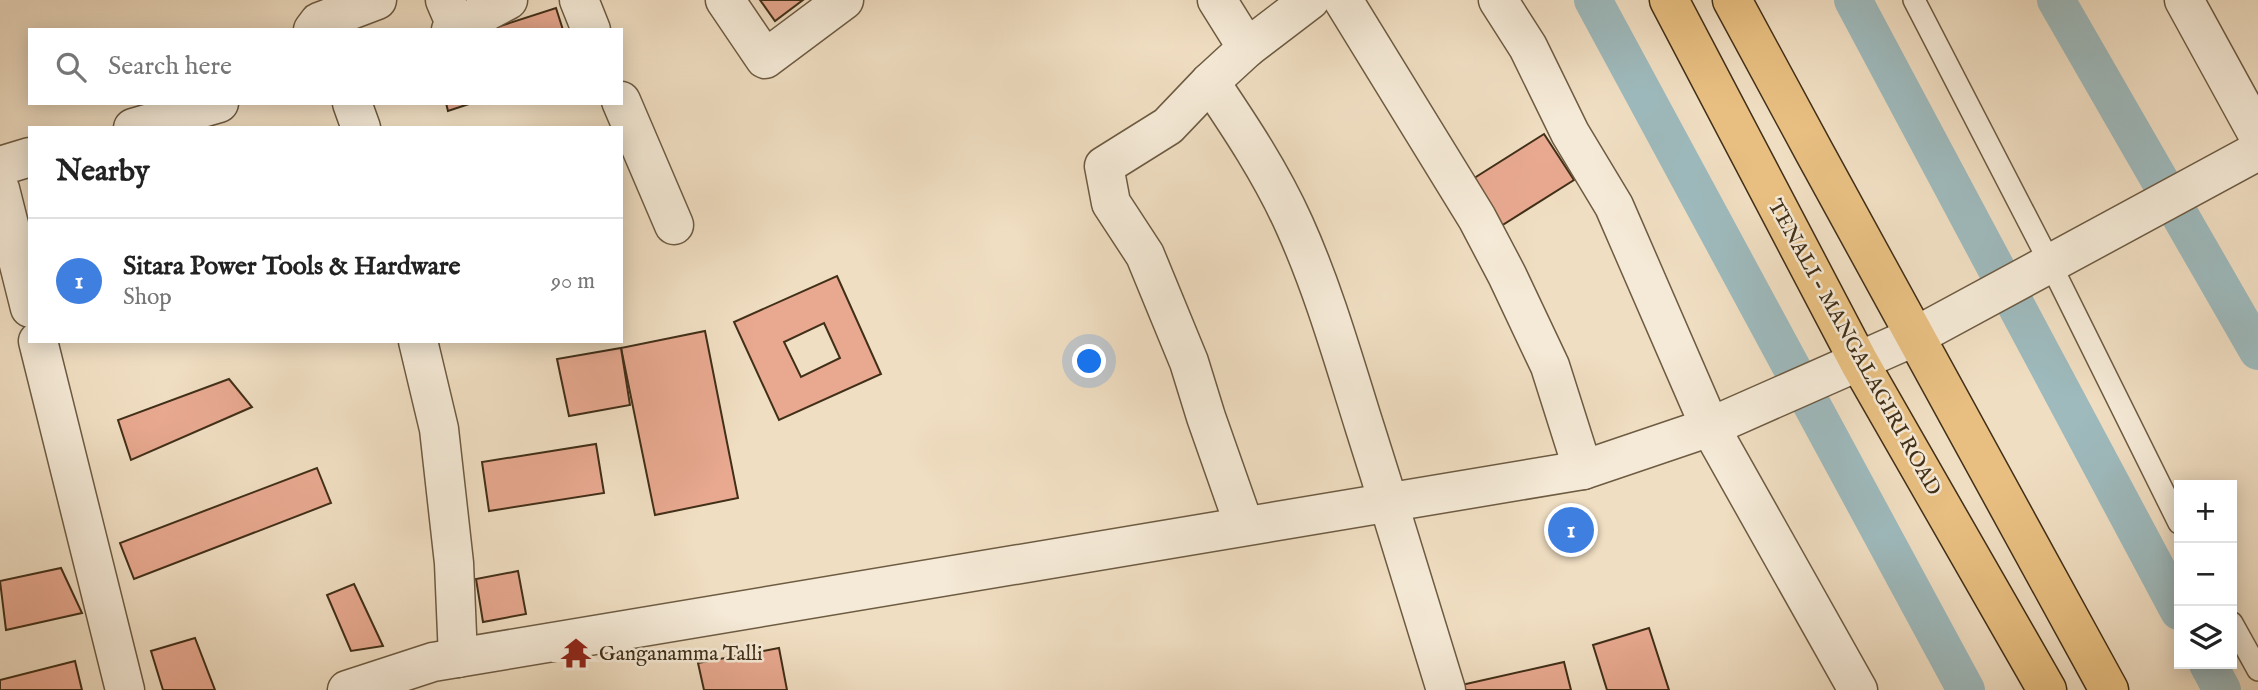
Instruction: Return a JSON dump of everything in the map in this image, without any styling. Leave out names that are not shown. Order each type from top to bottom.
[{"type":"main road","name":"TENALI - MANGALAGIRI ROAD","points":[[1669,0],[1844,368],[2047,690]]},
{"type":"main road","points":[[1732,0],[1861,242],[1916,336],[2109,690]]},
{"type":"street","points":[[314,28],[319,22],[377,0]]},
{"type":"street","points":[[451,19],[508,0]]},
{"type":"street","points":[[579,0],[590,28]]},
{"type":"street","points":[[725,0],[765,59],[844,0]]},
{"type":"street","points":[[1217,0],[1247,48]]},
{"type":"street","points":[[1244,525],[1189,362],[1145,256],[1111,203],[1104,166],[1168,125],[1247,48],[1310,0]]},
{"type":"street","points":[[1343,0],[1477,218],[1507,275],[1550,366],[1583,470]]},
{"type":"street","points":[[1498,0],[1528,47],[1570,133],[1614,206],[1726,420],[1858,690]]},
{"type":"street","points":[[2184,0],[2258,135]]},
{"type":"street","points":[[1210,82],[1257,152],[1294,224],[1342,354],[1446,690]]},
{"type":"street","points":[[140,126],[212,105]]},
{"type":"street","points":[[353,105],[360,126]]},
{"type":"street","points":[[623,105],[674,225]]},
{"type":"street","points":[[347,690],[444,670],[1244,525],[1583,470],[1726,420],[1916,336],[2258,151]]},
{"type":"street","points":[[0,166],[28,158]]},
{"type":"street","points":[[0,188],[28,300]]},
{"type":"street","points":[[38,343],[125,690]]},
{"type":"street","points":[[418,343],[439,429],[455,575],[444,670]]},
{"type":"lane","points":[[1914,0],[2035,271],[2174,514]]},
{"type":"lane","points":[[2237,632],[2258,670]]},
{"type":"building","points":[[760,0],[803,0],[775,21]]},
{"type":"building","points":[[556,8],[562,28],[494,28]]},
{"type":"building","points":[[446,105],[466,105],[448,111]]},
{"type":"building","points":[[1544,134],[1574,180],[1490,233],[1460,187]]},
{"type":"building","points":[[837,276],[881,374],[779,420],[734,322]],"holes":[[[824,323],[840,358],[801,377],[784,342]]]},
{"type":"building","points":[[705,331],[738,498],[655,515],[621,348]]},
{"type":"building","points":[[621,348],[630,405],[569,416],[557,359]]},
{"type":"building","points":[[229,379],[252,407],[131,460],[118,420]]},
{"type":"building","points":[[596,444],[604,493],[489,511],[482,462]]},
{"type":"building","points":[[317,468],[331,503],[134,579],[120,543]]},
{"type":"building","points":[[61,568],[82,613],[6,630],[0,581]]},
{"type":"building","points":[[518,571],[526,614],[483,622],[476,579]]},
{"type":"building","points":[[354,584],[383,646],[351,651],[327,595]]},
{"type":"building","points":[[1649,628],[1669,690],[1607,690],[1593,645]]},
{"type":"building","points":[[195,638],[215,690],[163,690],[151,651]]},
{"type":"building","points":[[779,648],[787,690],[704,690],[698,663]]},
{"type":"building","points":[[75,661],[82,690],[0,690],[0,680]]},
{"type":"building","points":[[1564,662],[1571,690],[1458,690],[1457,686]]},
{"type":"waterway","points":[[1593,0],[1966,690]]},
{"type":"waterway","points":[[1853,0],[2176,606]]},
{"type":"waterway","points":[[2056,0],[2258,351]]},
{"type":"waterway","points":[[2211,669],[2222,690]]},
{"type":"place","name":"Sitara Power Tools & Hardware","points":[[1571,530]]},
{"type":"place","name":"Ganganamma Talli","points":[[576,653]]}]
